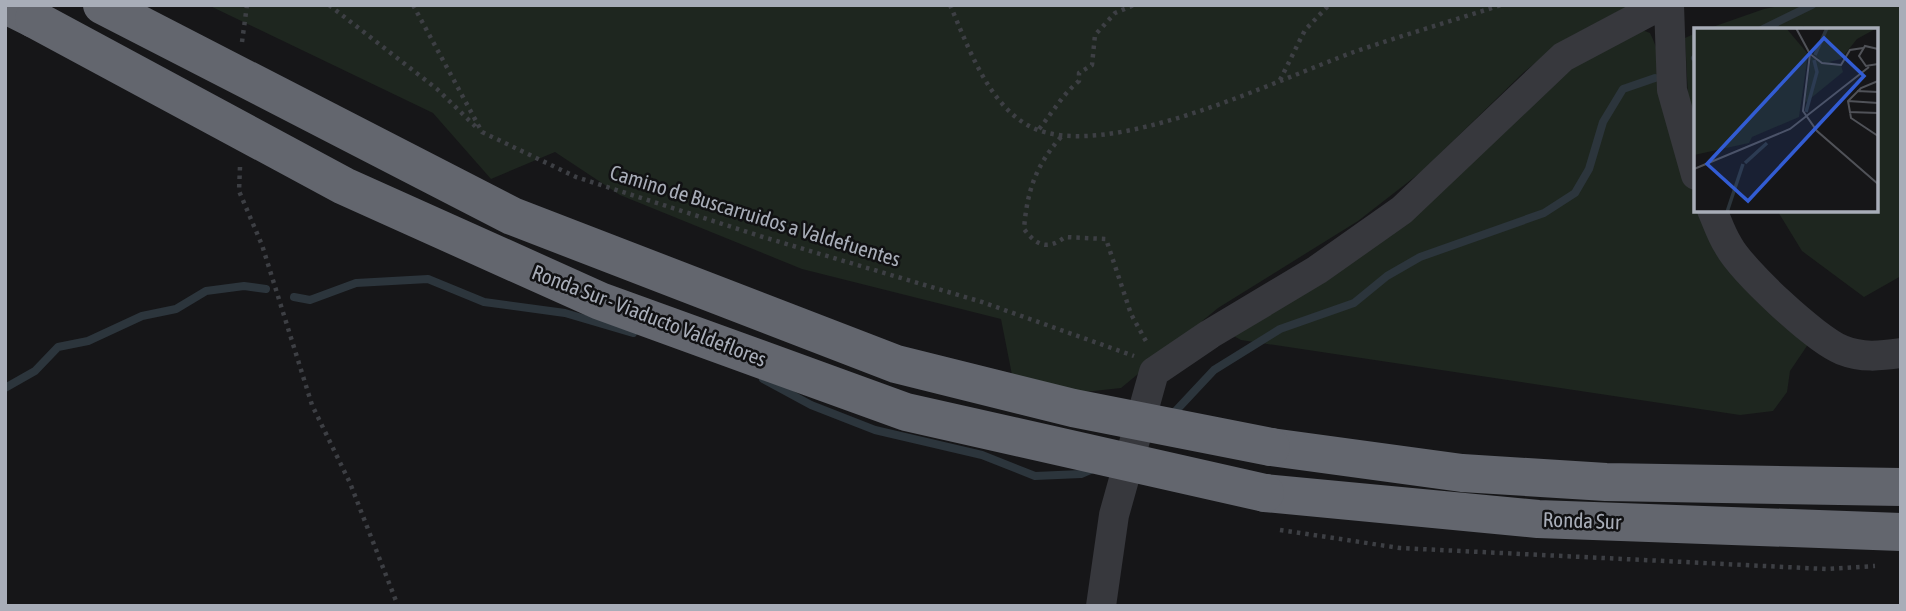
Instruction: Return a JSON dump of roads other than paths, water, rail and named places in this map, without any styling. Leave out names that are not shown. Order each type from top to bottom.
[{"type":"highway","name":"Ronda Sur - Viaducto Valdeflores","points":[[102,5],[512,216],[897,364],[1073,408],[1271,447]]},
{"type":"highway","name":"Ronda Sur - Viaducto Valdeflores","points":[[20,12],[344,186],[600,301],[906,412],[1265,493]]},
{"type":"highway","name":"Ronda Sur","points":[[1271,447],[1462,473],[1606,482],[1901,487]]},
{"type":"highway","name":"Ronda Sur","points":[[1265,493],[1538,519],[1901,532]]},
{"type":"street","points":[[1101,606],[1114,515],[1151,367],[1317,270],[1402,210],[1563,57],[1661,5]]},
{"type":"street","points":[[1669,5],[1672,90],[1694,168]]},
{"type":"street","points":[[1713,212],[1728,245],[1745,269],[1816,333],[1841,350],[1868,357],[1901,354]]},
{"type":"waterway","points":[[1765,28],[1812,5]]},
{"type":"waterway","points":[[1170,417],[1214,370],[1280,329],[1354,303],[1387,276],[1420,257],[1544,213],[1575,193],[1589,169],[1603,122],[1623,89],[1655,78]]},
{"type":"waterway","points":[[294,297],[310,300],[356,283],[428,279],[484,302],[565,313],[633,333]]},
{"type":"waterway","points":[[5,388],[35,371],[58,347],[88,341],[142,316],[176,309],[206,291],[244,286],[266,289]]},
{"type":"waterway","points":[[763,379],[811,405],[875,430],[982,455],[1035,476],[1081,474],[1095,468]]}]
